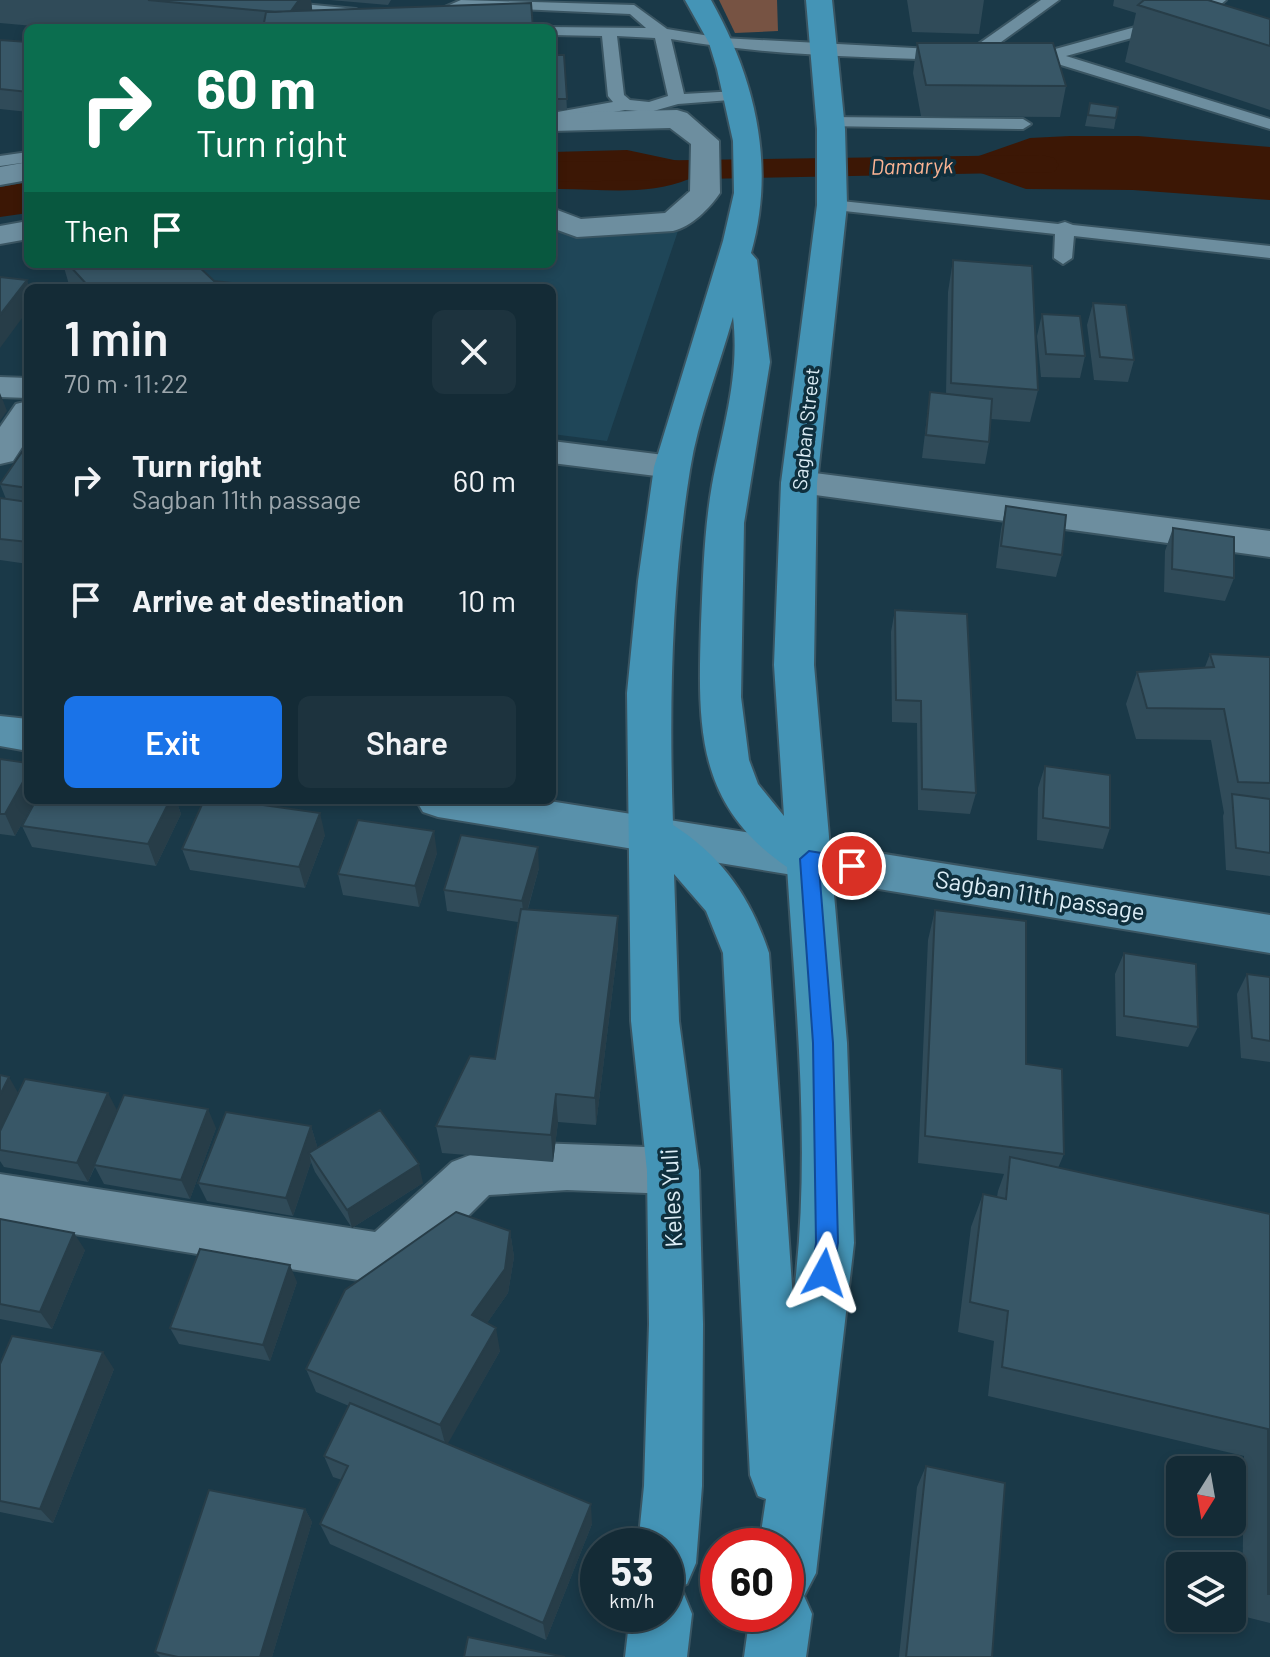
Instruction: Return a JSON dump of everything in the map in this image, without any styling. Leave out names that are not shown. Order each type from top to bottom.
[{"type":"main road","points":[[698,0],[722,43],[737,96],[747,141],[749,193],[739,241],[672,467],[657,581],[648,693],[651,833],[688,857],[716,887],[735,918],[746,953],[765,1292],[784,1528]]},
{"type":"main road","name":"Sagban Street","points":[[809,859],[794,665],[799,483],[832,200],[830,130],[819,0]]},
{"type":"main road","points":[[739,241],[753,364],[725,532],[719,693],[723,749],[737,789],[754,817],[784,845],[809,859],[823,1043],[827,1243],[792,1528]]},
{"type":"main road","points":[[0,731],[24,734]]},
{"type":"main road","name":"Sagban 11th passage","points":[[464,804],[1270,934]]},
{"type":"main road","name":"Keles Yuli","points":[[651,833],[655,1021],[673,1171],[676,1324],[673,1486],[669,1528]]},
{"type":"main road","points":[[656,1657],[659,1632]]},
{"type":"main road","points":[[775,1657],[778,1632]]},
{"type":"street","points":[[556,120],[677,119],[705,141],[705,193],[673,222],[577,228],[556,219]]},
{"type":"street","points":[[0,176],[24,172]]},
{"type":"street","points":[[0,235],[24,231]]},
{"type":"street","points":[[0,387],[24,388]]},
{"type":"street","points":[[0,453],[24,418]]},
{"type":"street","points":[[556,452],[672,467]]},
{"type":"street","points":[[799,483],[1270,544]]},
{"type":"street","points":[[0,1198],[377,1258],[398,1251],[470,1178],[501,1167],[673,1171]]},
{"type":"lane","points":[[215,0],[308,4],[378,16]]},
{"type":"lane","points":[[973,55],[1024,10],[1051,0]]},
{"type":"lane","points":[[1175,34],[1218,0]]},
{"type":"lane","points":[[462,24],[413,20],[470,2],[623,7],[641,14],[662,33],[677,99]]},
{"type":"lane","points":[[556,30],[662,33],[722,43],[823,51],[973,55],[1049,56],[1150,28],[1202,42]]},
{"type":"lane","points":[[609,32],[616,96],[625,105]]},
{"type":"lane","points":[[1049,56],[1270,124]]},
{"type":"lane","points":[[556,119],[625,105],[650,107],[677,99],[737,96]]},
{"type":"lane","points":[[830,130],[1023,124]]},
{"type":"lane","points":[[0,161],[24,158]]},
{"type":"lane","points":[[832,200],[1270,252]]},
{"type":"lane","points":[[1063,258],[1065,227]]},
{"type":"shaded area","points":[[719,0],[777,0],[778,31],[735,33]]},
{"type":"shaded area","points":[[1138,136],[1270,147],[1270,200],[1133,190],[1026,189],[978,172],[973,158],[1030,138]]},
{"type":"shaded area","points":[[627,150],[688,163],[689,179],[638,190],[556,189],[556,152]]},
{"type":"shaded area","points":[[24,183],[24,214],[0,217],[0,187]]},
{"type":"shaded area","points":[[679,228],[607,441],[556,435],[556,284],[75,284],[85,268],[556,268],[556,233]]},
{"type":"building","points":[[148,0],[299,0],[291,11],[275,12]]},
{"type":"building","points":[[1144,0],[1208,0],[1270,19],[1270,46],[1138,5]]},
{"type":"building","points":[[531,3],[533,24],[264,24],[266,12]]},
{"type":"building","points":[[0,40],[24,42],[24,92],[0,89]]},
{"type":"building","points":[[917,43],[1053,43],[1066,86],[926,85]]},
{"type":"building","points":[[556,55],[564,55],[567,99],[556,99]]},
{"type":"building","points":[[1090,103],[1118,107],[1116,118],[1088,115]]},
{"type":"building","points":[[953,260],[1032,266],[1038,390],[951,383]]},
{"type":"building","points":[[72,268],[200,268],[214,281],[241,284],[86,284]]},
{"type":"building","points":[[0,277],[27,280],[0,315]]},
{"type":"building","points":[[1093,303],[1126,305],[1134,360],[1100,357]]},
{"type":"building","points":[[1042,314],[1080,316],[1085,356],[1046,354]]},
{"type":"building","points":[[930,392],[992,399],[989,442],[926,435]]},
{"type":"building","points":[[24,449],[24,487],[0,484]]},
{"type":"building","points":[[0,498],[24,501],[24,542],[0,539]]},
{"type":"building","points":[[1006,506],[1066,515],[1062,555],[1001,546]]},
{"type":"building","points":[[1173,528],[1234,537],[1234,578],[1172,569]]},
{"type":"building","points":[[895,610],[967,614],[976,793],[922,789],[921,701],[896,700]]},
{"type":"building","points":[[1210,654],[1270,657],[1270,783],[1238,782],[1224,709],[1147,708],[1137,672],[1214,667]]},
{"type":"building","points":[[0,759],[24,762],[24,780],[5,814],[0,814]]},
{"type":"building","points":[[1045,766],[1110,775],[1110,828],[1043,818]]},
{"type":"building","points":[[1232,794],[1270,799],[1270,853],[1236,848]]},
{"type":"building","points":[[34,804],[168,804],[148,844],[22,826]]},
{"type":"building","points":[[202,804],[256,804],[320,813],[299,867],[182,849]]},
{"type":"building","points":[[358,820],[434,831],[415,886],[338,874]]},
{"type":"building","points":[[461,835],[538,847],[522,901],[444,890]]},
{"type":"building","points":[[521,909],[618,916],[595,1098],[556,1094],[551,1135],[436,1126],[470,1056],[495,1059]]},
{"type":"building","points":[[935,910],[1026,921],[1026,1064],[1062,1069],[1064,1154],[925,1136]]},
{"type":"building","points":[[1124,953],[1196,964],[1198,1027],[1124,1016]]},
{"type":"building","points":[[1247,974],[1270,977],[1270,1041],[1252,1038]]},
{"type":"building","points":[[0,1075],[9,1077],[0,1095]]},
{"type":"building","points":[[25,1079],[108,1093],[77,1163],[0,1150],[0,1131]]},
{"type":"building","points":[[124,1095],[208,1109],[181,1180],[94,1165]]},
{"type":"building","points":[[380,1110],[419,1164],[347,1210],[309,1153]]},
{"type":"building","points":[[226,1112],[311,1126],[286,1198],[198,1183]]},
{"type":"building","points":[[1010,1157],[1270,1214],[1270,1594],[1268,1429],[1002,1367],[1008,1311],[970,1302],[983,1194],[1006,1199]]},
{"type":"building","points":[[456,1212],[510,1231],[505,1269],[472,1315],[496,1328],[440,1425],[306,1369],[345,1290]]},
{"type":"building","points":[[0,1219],[74,1233],[40,1312],[0,1304]]},
{"type":"building","points":[[200,1249],[290,1265],[263,1345],[170,1328]]},
{"type":"building","points":[[12,1336],[103,1352],[40,1509],[0,1501],[0,1364]]},
{"type":"building","points":[[350,1403],[591,1504],[543,1623],[320,1524],[348,1466],[324,1456]]},
{"type":"building","points":[[926,1466],[1005,1483],[992,1657],[906,1657]]},
{"type":"building","points":[[209,1490],[305,1509],[260,1657],[178,1657],[155,1652]]},
{"type":"building","points":[[468,1637],[565,1657],[464,1657]]},
{"type":"waterway","name":"Damaryk","points":[[556,172],[1042,165]]},
{"type":"route","points":[[824,1273],[827,1243],[823,1043],[809,859],[852,866]]}]
